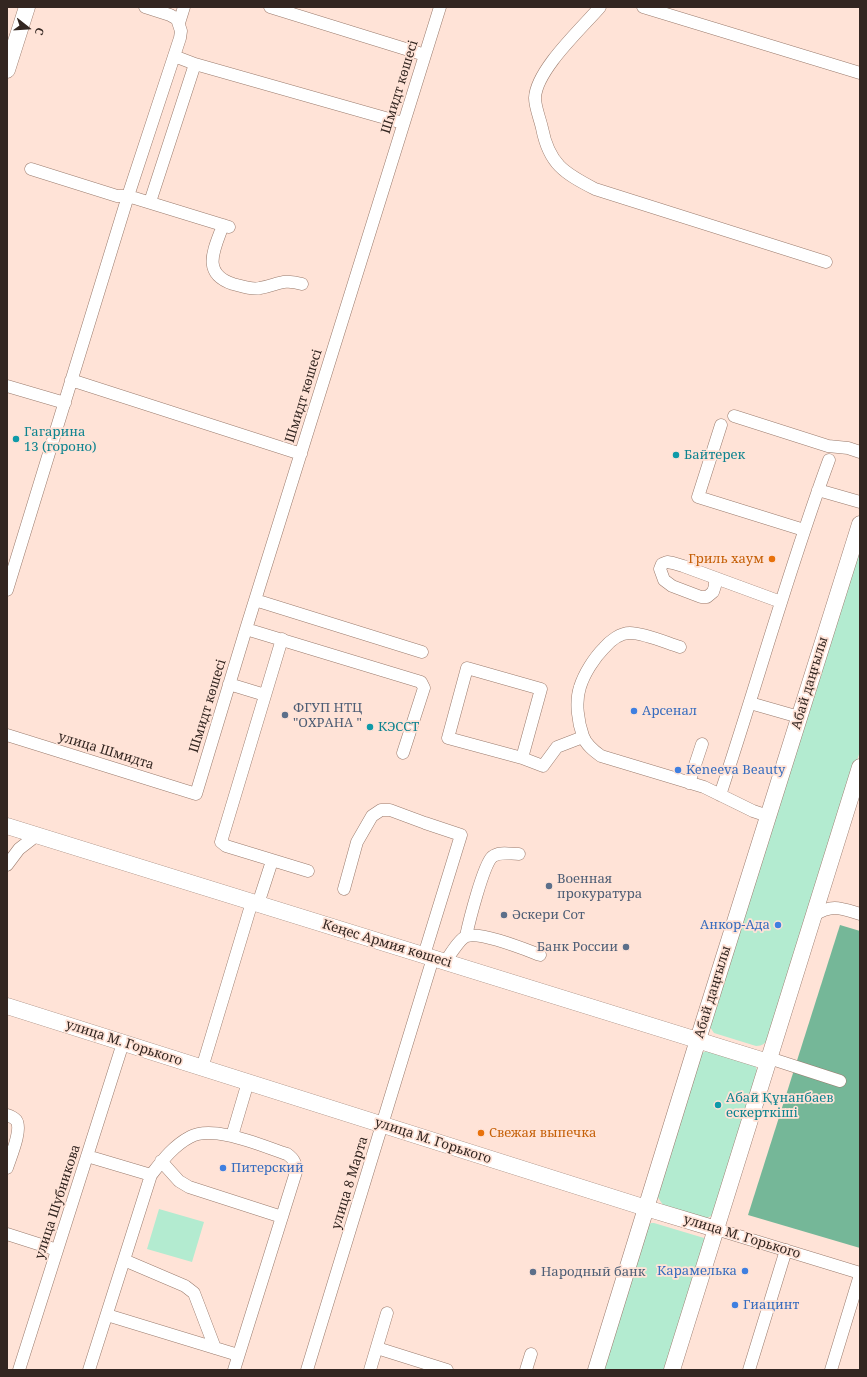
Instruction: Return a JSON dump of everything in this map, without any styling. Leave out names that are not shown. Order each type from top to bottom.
[{"type":"main road","points":[[7,70],[27,7]]},
{"type":"main road","name":"Абай даңғылы","points":[[596,1370],[860,524]]},
{"type":"main road","points":[[672,1370],[860,767]]},
{"type":"main road","name":"Кеңес Армия көшесі","points":[[7,826],[698,1040],[768,1060]]},
{"type":"main road","name":"улица М. Горького","points":[[7,1006],[716,1229]]},
{"type":"street","points":[[7,590],[128,196],[180,38],[181,31],[177,19],[170,15],[145,7]]},
{"type":"street","points":[[179,23],[184,7]]},
{"type":"street","points":[[270,7],[425,55]]},
{"type":"street","name":"Шмидт көшесі","points":[[196,794],[440,7]]},
{"type":"street","points":[[600,7],[548,65],[538,86],[535,98],[546,146],[558,165],[570,175],[595,189],[826,262]]},
{"type":"street","points":[[643,7],[860,73]]},
{"type":"street","points":[[174,56],[195,64],[403,123]]},
{"type":"street","points":[[150,202],[195,64]]},
{"type":"street","points":[[31,169],[117,196],[128,196],[150,202],[226,226],[214,251],[212,262],[215,273],[223,280],[250,289],[261,288],[280,282],[292,281],[302,284]]},
{"type":"street","points":[[71,380],[301,454]]},
{"type":"street","points":[[7,386],[65,403]]},
{"type":"street","points":[[734,416],[828,446],[848,448],[860,452]]},
{"type":"street","points":[[721,425],[698,497],[804,530]]},
{"type":"street","points":[[720,795],[804,530],[829,460]]},
{"type":"street","points":[[818,490],[860,502]]},
{"type":"street","points":[[715,578],[781,602]]},
{"type":"street","points":[[255,600],[422,652]]},
{"type":"street","points":[[246,629],[421,682],[424,688],[404,753]]},
{"type":"street","points":[[680,647],[649,637],[629,633],[612,639],[590,667],[580,687],[577,704],[583,737],[592,750],[601,756],[704,787],[753,811],[768,816]]},
{"type":"street","points":[[282,639],[221,842],[226,846],[308,871]]},
{"type":"street","points":[[522,758],[541,689],[468,668],[448,738],[522,758],[543,766],[557,748],[583,737]]},
{"type":"street","points":[[229,684],[265,695]]},
{"type":"street","points":[[750,703],[799,717]]},
{"type":"street","name":"улица Шмидта","points":[[7,735],[196,794]]},
{"type":"street","points":[[689,783],[702,744]]},
{"type":"street","name":"улица 8 Марта","points":[[307,1370],[434,958],[460,835],[425,824],[390,810],[381,810],[372,816],[357,842],[344,888]]},
{"type":"street","points":[[7,865],[19,849],[37,835]]},
{"type":"street","points":[[466,936],[471,914],[485,871],[492,858],[501,853],[519,854]]},
{"type":"street","points":[[202,1068],[255,903],[272,861]]},
{"type":"street","points":[[814,915],[823,909],[833,907],[860,914]]},
{"type":"street","points":[[434,958],[466,936],[476,935],[540,955]]},
{"type":"street","name":"улица Шубникова","points":[[19,1370],[123,1043]]},
{"type":"street","points":[[768,1060],[840,1082]]},
{"type":"street","points":[[232,1136],[248,1082]]},
{"type":"street","points":[[7,1115],[15,1120],[18,1129],[7,1168]]},
{"type":"street","points":[[89,1370],[150,1175],[174,1148],[191,1136],[205,1132],[220,1133],[232,1136],[287,1154],[293,1159],[296,1165],[296,1172],[238,1355],[238,1369]]},
{"type":"street","points":[[87,1156],[150,1175]]},
{"type":"street","points":[[161,1161],[179,1181],[189,1187],[282,1217]]},
{"type":"street","name":"улица М. Горького","points":[[716,1229],[860,1274]]},
{"type":"street","points":[[7,1234],[57,1250]]},
{"type":"street","points":[[749,1370],[786,1250]]},
{"type":"street","points":[[124,1260],[185,1286],[194,1293],[215,1348]]},
{"type":"street","points":[[831,1370],[860,1274]]},
{"type":"street","points":[[370,1370],[387,1313]]},
{"type":"street","points":[[107,1315],[238,1355]]},
{"type":"street","points":[[377,1348],[447,1370]]},
{"type":"street","points":[[526,1370],[531,1354]]},
{"type":"green space","points":[[860,539],[860,751],[769,1038],[764,1044],[756,1046],[714,1033],[710,1027]]},
{"type":"green space","points":[[840,925],[860,931],[860,1248],[748,1215]]},
{"type":"green space","points":[[706,1051],[752,1064],[756,1067],[757,1071],[714,1212],[707,1218],[663,1205],[657,1196],[702,1053]]},
{"type":"green space","points":[[159,1209],[204,1222],[192,1262],[147,1249]]},
{"type":"green space","points":[[651,1223],[704,1238],[706,1241],[668,1370],[602,1370],[647,1227]]},
{"type":"place","name":"Гагарина 13 (гороно)","points":[[16,439]]},
{"type":"place","name":"Байтерек","points":[[676,455]]},
{"type":"place","name":"Гриль хаум","points":[[772,559]]},
{"type":"place","name":"Арсенал","points":[[634,711]]},
{"type":"place","name":"ФГУП НТЦ \"ОХРАНА \"","points":[[285,715]]},
{"type":"place","name":"КЭССТ","points":[[370,727]]},
{"type":"place","name":"Keneeva Beauty","points":[[678,770]]},
{"type":"place","name":"Военная прокуратура","points":[[549,886]]},
{"type":"place","name":"Әскери Сот","points":[[504,915]]},
{"type":"place","name":"Анкор-Ада","points":[[778,925]]},
{"type":"place","name":"Банк России","points":[[626,947]]},
{"type":"place","name":"Абай Құнанбаев ескерткіші","points":[[718,1105]]},
{"type":"place","name":"Свежая выпечка","points":[[481,1133]]},
{"type":"place","name":"Питерский","points":[[223,1168]]},
{"type":"place","name":"Карамелька","points":[[745,1271]]},
{"type":"place","name":"Народный банк","points":[[533,1272]]},
{"type":"place","name":"Гиацинт","points":[[735,1305]]}]
